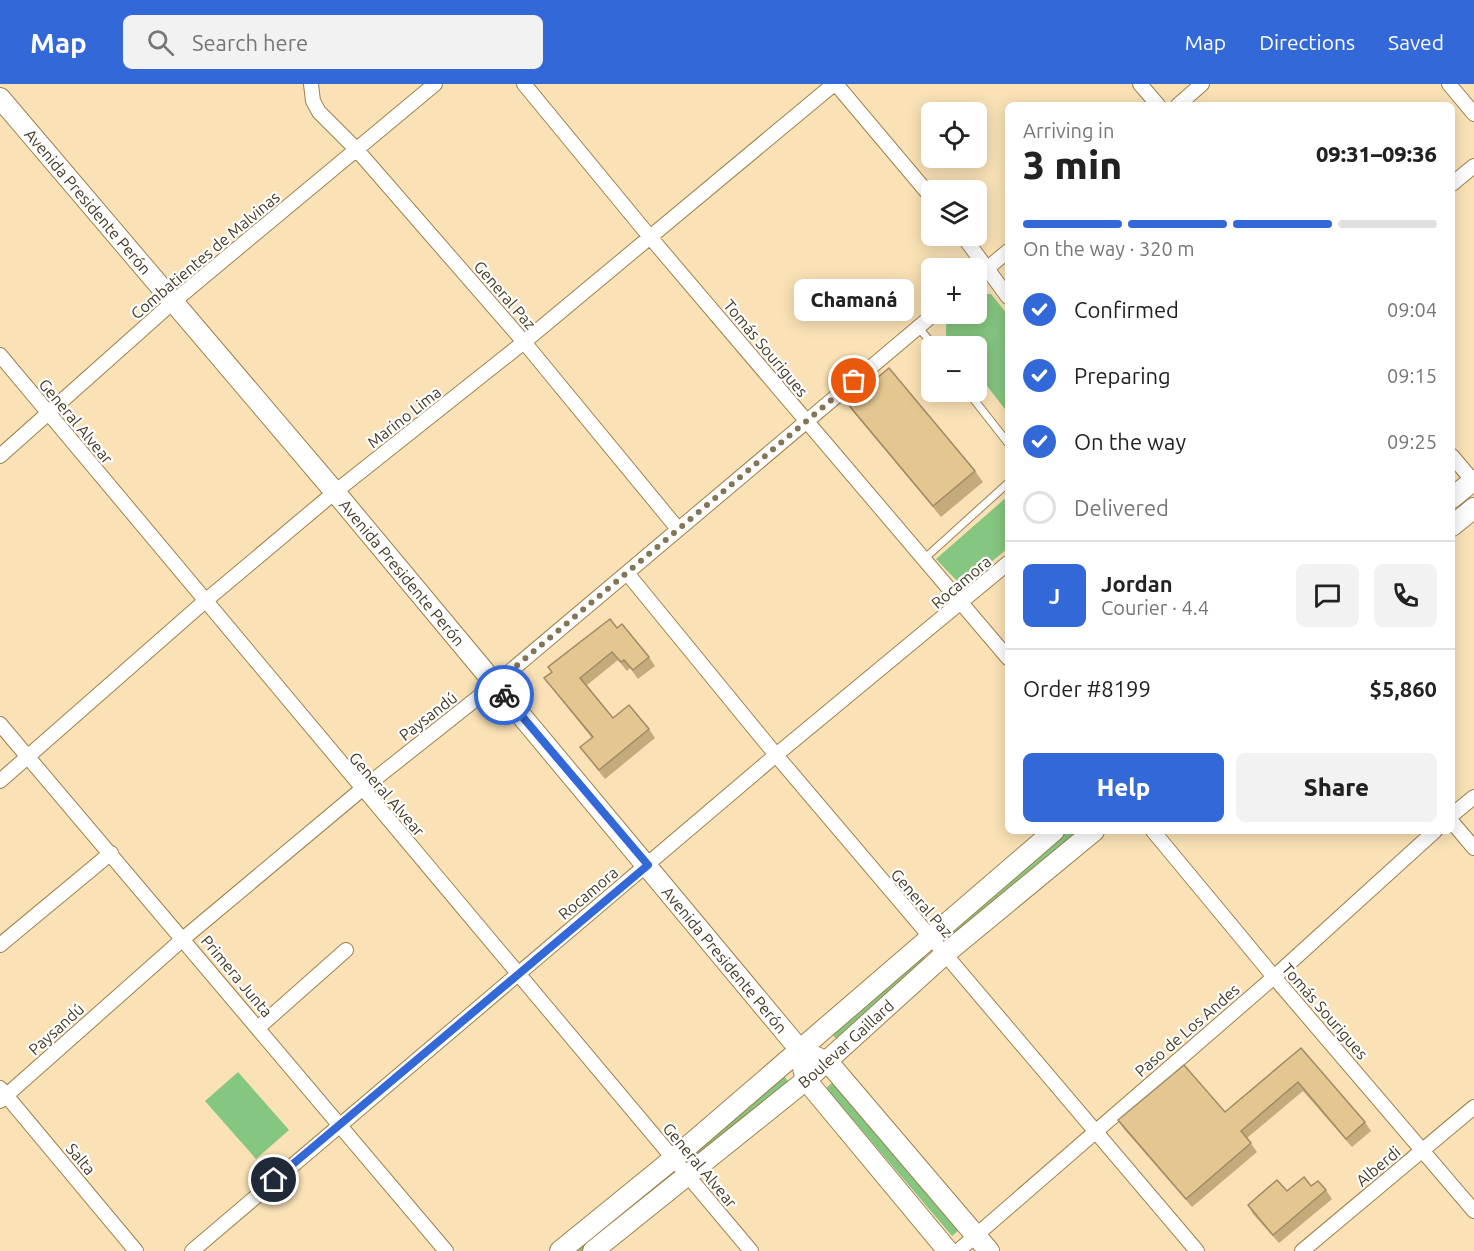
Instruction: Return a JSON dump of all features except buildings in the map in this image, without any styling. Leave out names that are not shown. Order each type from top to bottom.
[{"type":"main road","name":"Avenida Presidente Perón","points":[[0,98],[335,492],[800,1050],[828,1062],[983,1244]]},
{"type":"main road","points":[[1455,496],[1474,481]]},
{"type":"main road","points":[[1455,524],[1474,508]]},
{"type":"main road","name":"Boulevar Gaillard","points":[[560,1251],[673,1159],[929,936],[1050,834]]},
{"type":"main road","name":"Boulevar Gaillard","points":[[594,1251],[828,1062],[945,954],[1090,834]]},
{"type":"main road","name":"Avenida Presidente Perón","points":[[800,1050],[806,1080],[948,1251]]},
{"type":"street","name":"General Paz","points":[[311,84],[313,101],[319,112],[357,150],[524,342],[678,529]]},
{"type":"street","name":"Combatientes de Malvinas","points":[[0,456],[173,302],[435,84]]},
{"type":"street","name":"Tomás Sourigues","points":[[524,84],[650,237],[1005,654]]},
{"type":"street","name":"Marino Lima","points":[[0,781],[204,602],[335,492],[524,342],[835,84]]},
{"type":"street","points":[[835,84],[921,185]]},
{"type":"street","points":[[1140,84],[1155,102]]},
{"type":"street","points":[[1181,102],[1202,84]]},
{"type":"street","points":[[1449,84],[1474,114]]},
{"type":"street","points":[[1455,182],[1474,166]]},
{"type":"street","points":[[987,269],[1005,254]]},
{"type":"street","points":[[987,278],[1005,294]]},
{"type":"street","name":"Paysandú","points":[[2,1094],[184,938],[361,790],[495,684],[922,324]]},
{"type":"street","name":"General Alvear","points":[[0,355],[361,790],[518,972],[751,1251]]},
{"type":"street","points":[[1455,459],[1474,481]]},
{"type":"street","name":"Rocamora","points":[[192,1251],[518,972],[776,755],[962,604],[1005,566]]},
{"type":"street","name":"General Paz","points":[[627,573],[776,755],[1197,1251]]},
{"type":"street","name":"Primera Junta","points":[[0,724],[259,1026],[446,1251]]},
{"type":"street","points":[[1455,813],[1474,797]]},
{"type":"street","points":[[1455,826],[1474,848]]},
{"type":"street","name":"Tomás Sourigues","points":[[1156,834],[1274,977],[1474,1210]]},
{"type":"street","name":"Paso de Los Andes","points":[[958,1251],[983,1244],[1095,1131],[1274,977],[1432,834]]},
{"type":"street","points":[[0,945],[111,853]]},
{"type":"street","points":[[259,1026],[346,950]]},
{"type":"street","name":"Salta","points":[[2,1094],[136,1251]]},
{"type":"street","name":"Alberdi","points":[[1302,1251],[1474,1107]]},
{"type":"lane","points":[[918,327],[926,336]]},
{"type":"lane","points":[[976,402],[1005,439]]},
{"type":"lane","points":[[924,559],[1005,486]]},
{"type":"green space","points":[[987,294],[991,294],[1005,311],[1005,409],[987,386],[987,336],[946,335],[946,324],[987,324]]},
{"type":"green space","points":[[1005,499],[1005,551],[971,579],[957,581],[936,559]]},
{"type":"green space","points":[[1063,834],[1082,834],[958,940],[950,931]]},
{"type":"green space","points":[[921,953],[929,962],[839,1042],[831,1033]]},
{"type":"green space","points":[[238,1072],[289,1130],[256,1159],[205,1101]]},
{"type":"green space","points":[[784,1076],[791,1085],[700,1163],[692,1154]]},
{"type":"green space","points":[[833,1082],[959,1230],[952,1236],[826,1088]]},
{"type":"green space","points":[[668,1170],[676,1179],[590,1251],[571,1251]]},
{"type":"way so far","points":[[504,695],[495,684],[854,381]]},
{"type":"place","name":"Chamaná","points":[[854,381]]},
{"type":"route","points":[[274,1180],[518,972],[648,865],[504,695]]}]
